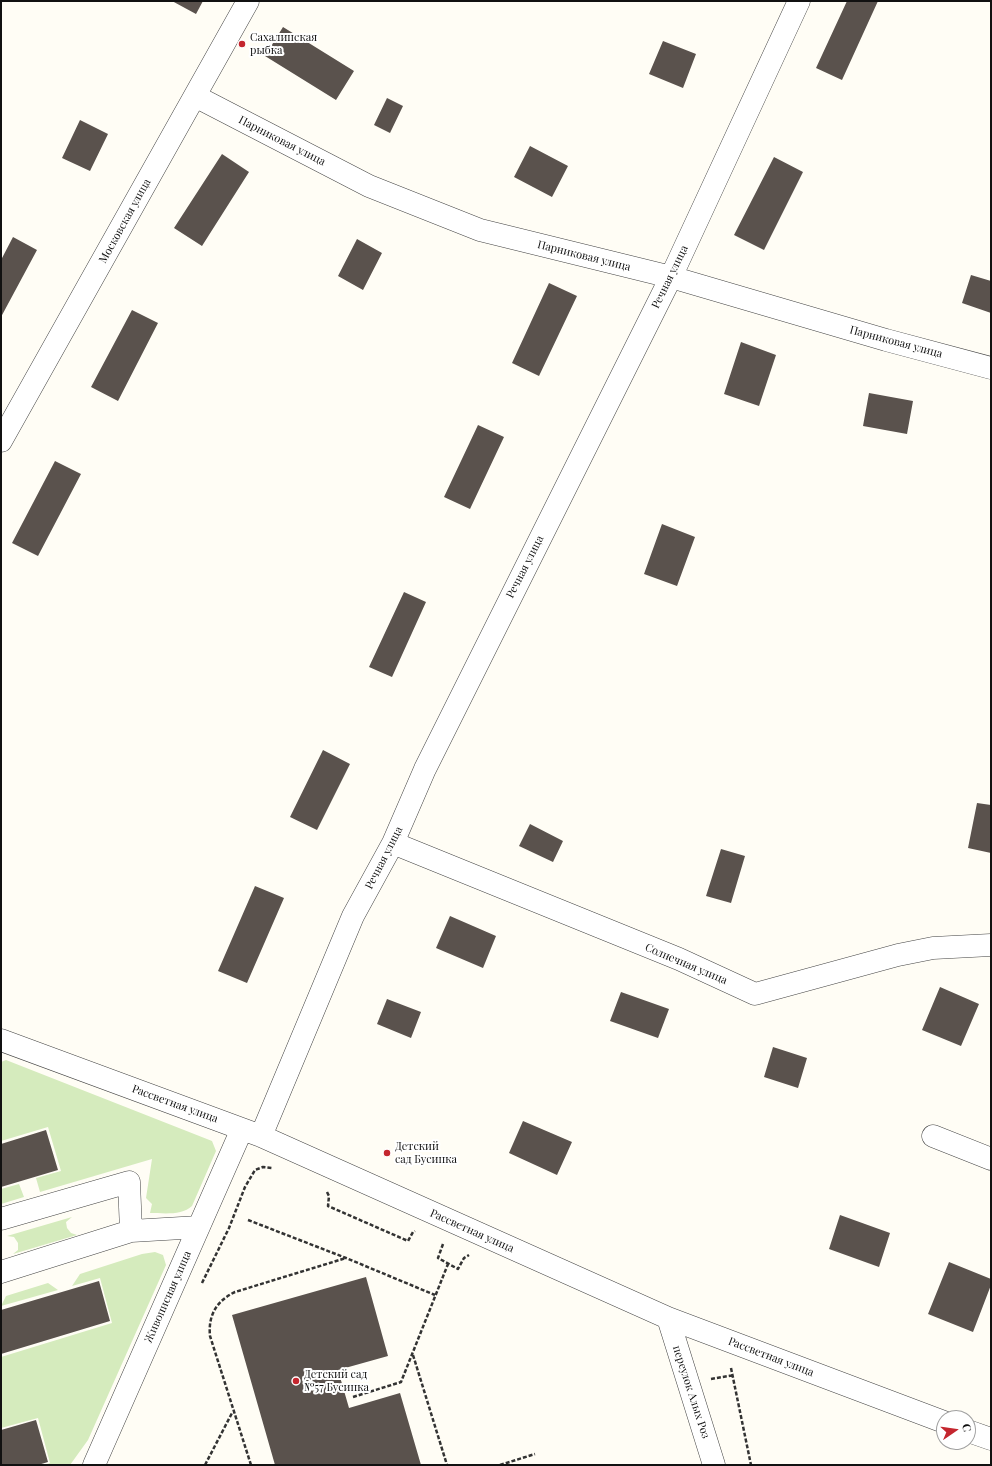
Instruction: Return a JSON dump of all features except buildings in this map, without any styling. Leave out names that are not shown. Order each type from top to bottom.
[{"type":"street","name":"Московская улица","points":[[1,440],[248,1]]},
{"type":"street","name":"Речная улица","points":[[252,1133],[353,916],[393,843],[429,762],[671,277],[799,1]]},
{"type":"street","name":"Парниковая улица","points":[[195,96],[370,186],[480,230],[671,277],[886,340],[991,368]]},
{"type":"street","name":"Солнечная улица","points":[[393,843],[658,951],[755,994],[898,955],[933,948],[991,945]]},
{"type":"street","name":"Рассветная улица","points":[[1,1040],[252,1133],[668,1318],[936,1419]]},
{"type":"street","name":"Живописная улица","points":[[94,1465],[199,1227],[252,1133]]},
{"type":"street","points":[[933,1136],[991,1159]]},
{"type":"street","points":[[1,1219],[129,1182],[131,1231]]},
{"type":"street","points":[[1,1272],[131,1231],[199,1227]]},
{"type":"street","name":"переулок Алых Роз","points":[[668,1318],[714,1465]]},
{"type":"street","points":[[976,1434],[991,1439]]},
{"type":"path","points":[[229,1228],[245,1187],[255,1170],[263,1167],[276,1168]]},
{"type":"path","points":[[325,1190],[329,1196],[328,1206],[342,1213],[408,1241],[413,1232],[418,1230]]},
{"type":"path","points":[[248,1220],[346,1258],[435,1295]]},
{"type":"path","points":[[441,1238],[444,1243],[438,1258],[458,1269],[464,1258],[473,1253]]},
{"type":"path","points":[[251,1465],[210,1336],[210,1322],[213,1311],[225,1298],[234,1292],[346,1258]]},
{"type":"path","points":[[353,1397],[401,1382],[448,1264]]},
{"type":"path","points":[[748,1348],[730,1365],[734,1375],[751,1465]]},
{"type":"path","points":[[412,1355],[447,1465]]},
{"type":"path","points":[[205,1465],[232,1413]]},
{"type":"path","points":[[500,1465],[535,1454]]},
{"type":"green space","points":[[6,1060],[212,1141],[216,1151],[192,1206],[177,1213],[150,1213],[152,1204],[146,1198],[152,1159],[40,1192],[36,1178],[61,1171],[48,1127],[1,1141],[1,1062]]},
{"type":"green space","points":[[19,1184],[24,1197],[1,1204],[1,1189]]},
{"type":"green space","points":[[72,1217],[66,1222],[67,1228],[71,1233],[77,1235],[13,1254],[18,1250],[18,1243],[14,1237],[7,1236]]},
{"type":"green space","points":[[155,1252],[163,1255],[166,1265],[88,1440],[70,1465],[44,1465],[50,1463],[38,1418],[1,1428],[1,1357],[112,1323],[100,1278],[72,1286],[80,1274],[142,1254]]},
{"type":"green space","points":[[48,1283],[58,1290],[1,1306],[6,1296]]},
{"type":"place","name":"Сахалинская рыбка","points":[[242,44]]},
{"type":"place","name":"Детский сад Бусинка","points":[[387,1153]]},
{"type":"place","name":"Детский сад №57 Бусинка","points":[[296,1381]]}]
